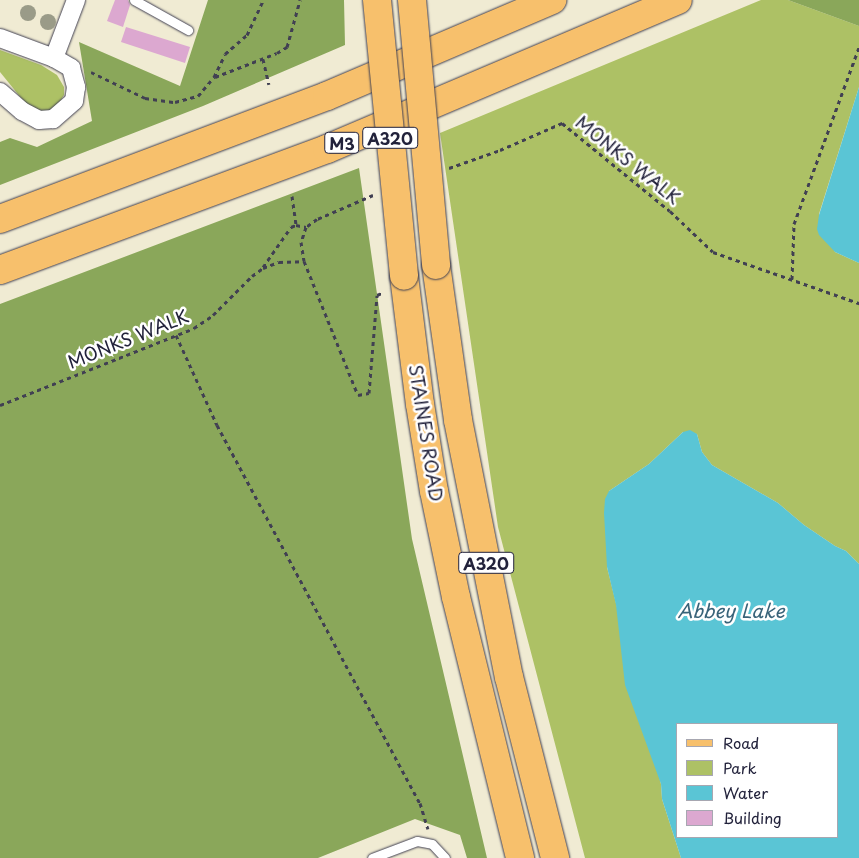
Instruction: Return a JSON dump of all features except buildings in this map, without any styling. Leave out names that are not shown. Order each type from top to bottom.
[{"type":"main road","name":"STAINES ROAD","points":[[377,0],[394,284],[420,404],[434,491],[456,597],[520,858]]},
{"type":"main road","name":"STAINES ROAD","points":[[412,0],[436,264],[458,420],[505,658],[554,858]]},
{"type":"main road","points":[[0,219],[327,96],[552,0]]},
{"type":"main road","name":"M3","points":[[0,270],[327,149],[678,0]]},
{"type":"street","points":[[54,58],[76,0]]},
{"type":"street","points":[[0,38],[54,58],[71,68],[76,86],[74,101],[54,120],[39,120],[22,111],[0,92]]},
{"type":"lane","points":[[134,0],[188,30]]},
{"type":"lane","points":[[372,858],[417,841],[432,844],[445,858]]},
{"type":"path","points":[[73,75],[91,72],[145,98],[175,102],[198,96],[214,77],[225,54],[248,35],[263,0]]},
{"type":"path","points":[[214,77],[263,59],[287,47],[300,0]]},
{"type":"path","points":[[792,279],[794,224],[859,47]]},
{"type":"path","points":[[263,59],[269,84]]},
{"type":"path","name":"MONKS WALK","points":[[446,169],[500,150],[562,123],[670,211],[713,252],[859,303]]},
{"type":"path","points":[[375,194],[317,219],[306,227],[301,242],[304,261],[358,395],[369,393],[377,295],[394,284]]},
{"type":"path","points":[[292,196],[296,225]]},
{"type":"path","points":[[263,268],[291,227],[296,225],[306,227]]},
{"type":"path","name":"MONKS WALK","points":[[0,405],[194,328],[213,315],[252,276],[263,268],[279,262],[304,261]]},
{"type":"path","points":[[176,336],[217,425],[420,803],[432,844]]},
{"type":"green space","points":[[208,0],[344,0],[345,45],[203,106],[0,185],[0,142],[10,138],[37,147],[92,121],[79,42],[180,86]]},
{"type":"green space","points":[[761,0],[788,0],[859,26],[859,87],[819,214],[835,252],[859,263],[859,564],[846,551],[835,546],[804,525],[778,503],[712,465],[702,452],[697,434],[683,432],[649,464],[609,491],[607,567],[661,784],[662,799],[681,858],[585,858],[498,527],[440,133]]},
{"type":"green space","points":[[788,0],[859,0],[859,26]]},
{"type":"green space","points":[[0,50],[41,65],[57,75],[64,87],[64,95],[56,108],[44,112],[30,109],[0,72]]},
{"type":"green space","points":[[359,168],[412,539],[487,858],[467,858],[460,835],[415,819],[318,858],[0,858],[0,304]]},
{"type":"water","points":[[859,87],[859,263],[835,252],[819,235],[817,229],[819,215]]},
{"type":"water","name":"Abbey Lake","points":[[690,430],[697,434],[702,452],[712,465],[778,503],[804,525],[835,546],[846,551],[859,564],[859,858],[681,858],[662,799],[661,784],[625,685],[616,605],[607,567],[605,499],[609,491],[649,464],[683,432]]}]
